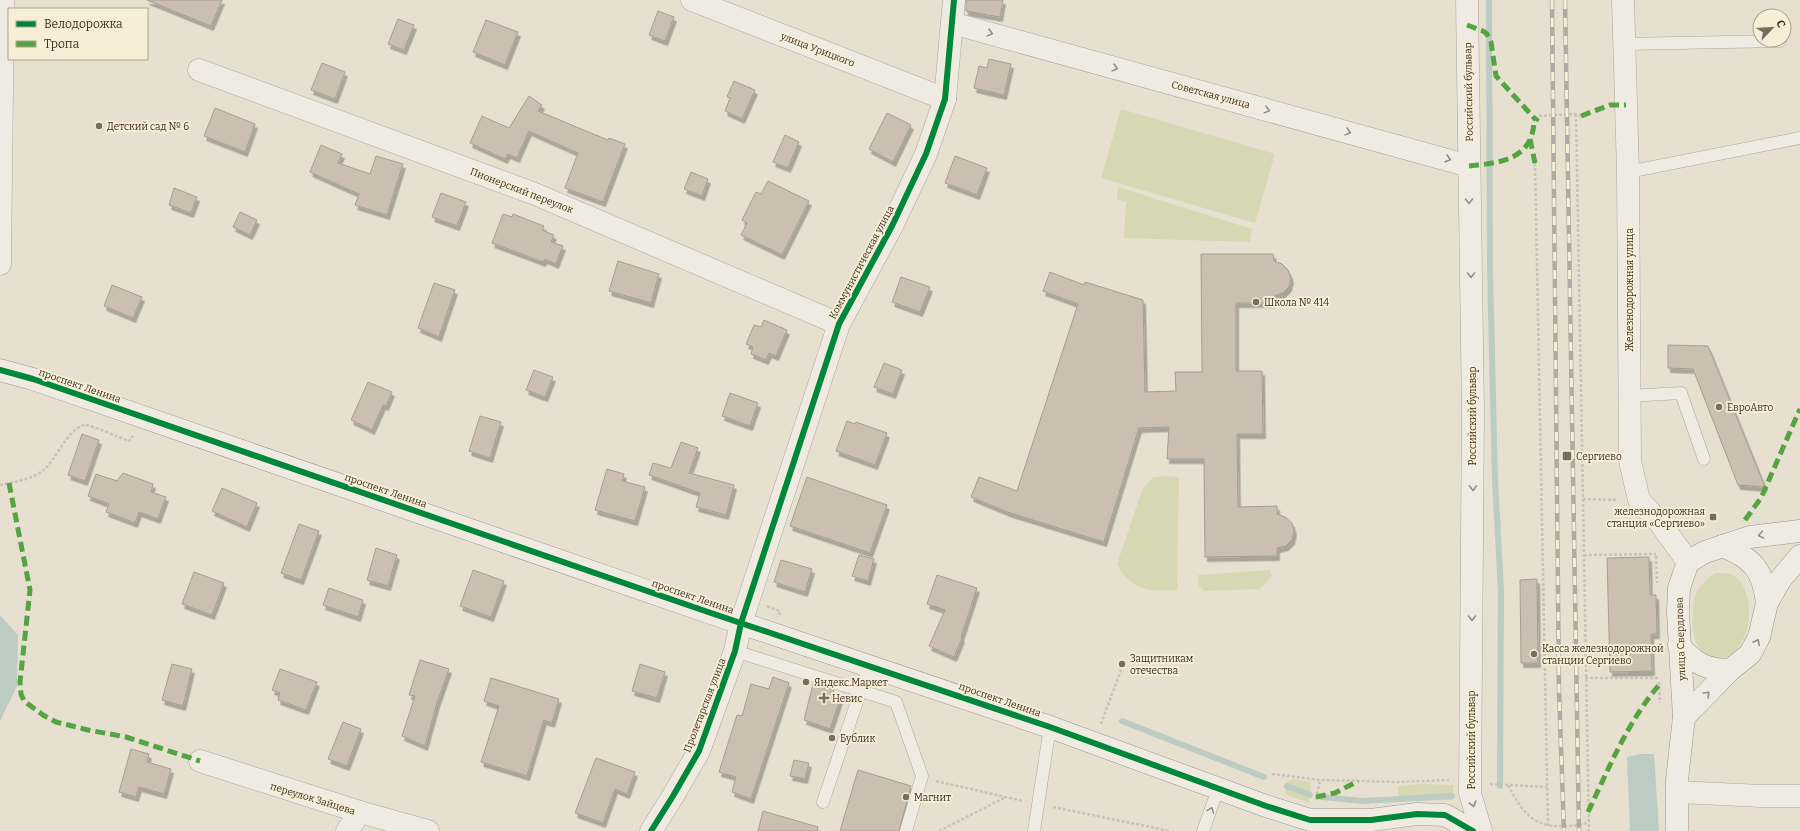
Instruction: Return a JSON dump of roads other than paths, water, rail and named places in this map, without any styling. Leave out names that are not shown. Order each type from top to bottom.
[{"type":"street","points":[[0,264],[3,0]]},
{"type":"street","name":"улица Урицкого","points":[[692,0],[945,99]]},
{"type":"street","name":"Коммунистическая улица","points":[[741,623],[839,324],[892,226],[926,154],[945,99],[954,0]]},
{"type":"street","name":"Российский бульвар","points":[[1467,0],[1479,783],[1470,793],[1481,831]]},
{"type":"street","name":"Железнодорожная улица","points":[[1623,0],[1628,172],[1630,461],[1639,500],[1660,523],[1688,562]]},
{"type":"street","name":"Советская улица","points":[[952,23],[1469,166]]},
{"type":"street","name":"Пионерский переулок","points":[[199,70],[535,194],[839,324]]},
{"type":"street","name":"проспект Ленина","points":[[0,370],[33,379],[741,623],[1050,727],[1218,789],[1310,820],[1371,820],[1417,814],[1445,815],[1473,831]]},
{"type":"street","points":[[1688,562],[1705,552],[1750,537],[1800,531]]},
{"type":"street","points":[[1722,546],[1741,553],[1755,566],[1764,584],[1767,603]]},
{"type":"street","points":[[1684,717],[1730,670],[1750,654],[1759,638],[1767,603],[1780,580],[1800,556]]},
{"type":"street","name":"улица Свердлова","points":[[1678,831],[1677,780],[1684,717],[1679,645],[1679,588],[1688,562]]},
{"type":"street","name":"Пролетарская улица","points":[[651,831],[699,751],[735,651],[741,623]]},
{"type":"street","points":[[1679,645],[1688,657],[1701,665],[1715,670],[1730,670]]},
{"type":"street","name":"переулок Зайцева","points":[[200,761],[360,812],[428,831]]},
{"type":"street","points":[[1678,792],[1800,796]]},
{"type":"street","points":[[347,831],[360,812]]},
{"type":"lane","points":[[1624,44],[1752,42]]},
{"type":"lane","points":[[1628,172],[1800,138]]},
{"type":"lane","points":[[1630,396],[1681,393],[1704,459]]},
{"type":"lane","points":[[735,651],[896,702],[922,776],[906,831]]},
{"type":"lane","points":[[823,802],[869,666]]},
{"type":"lane","points":[[1034,831],[1050,727]]},
{"type":"lane","points":[[1203,831],[1218,789]]},
{"type":"waterway","points":[[1489,0],[1490,271],[1495,480],[1501,591],[1500,786]]},
{"type":"waterway","points":[[1122,721],[1264,777]]},
{"type":"waterway","points":[[1287,786],[1310,795]]},
{"type":"waterway","points":[[1322,797],[1363,801],[1452,796]]},
{"type":"railway","points":[[1552,0],[1559,691],[1564,831]]},
{"type":"railway","points":[[1565,0],[1579,831]]},
{"type":"place","name":"Детский сад № 6","points":[[99,126]]},
{"type":"place","name":"Школа № 414","points":[[1256,302]]},
{"type":"place","name":"ЕвроАвто","points":[[1719,407]]},
{"type":"place","name":"Сергиево","points":[[1567,456]]},
{"type":"place","name":"железнодорожная станция «Сергиево»","points":[[1713,517]]},
{"type":"place","name":"Касса железнодорожной станции Сергиево","points":[[1534,654]]},
{"type":"place","name":"Защитникам отечества","points":[[1122,664]]},
{"type":"place","name":"Яндекс.Маркет","points":[[806,682]]},
{"type":"place","name":"Невис","points":[[824,698]]},
{"type":"place","name":"Бублик","points":[[832,738]]},
{"type":"place","name":"Магнит","points":[[906,797]]}]
